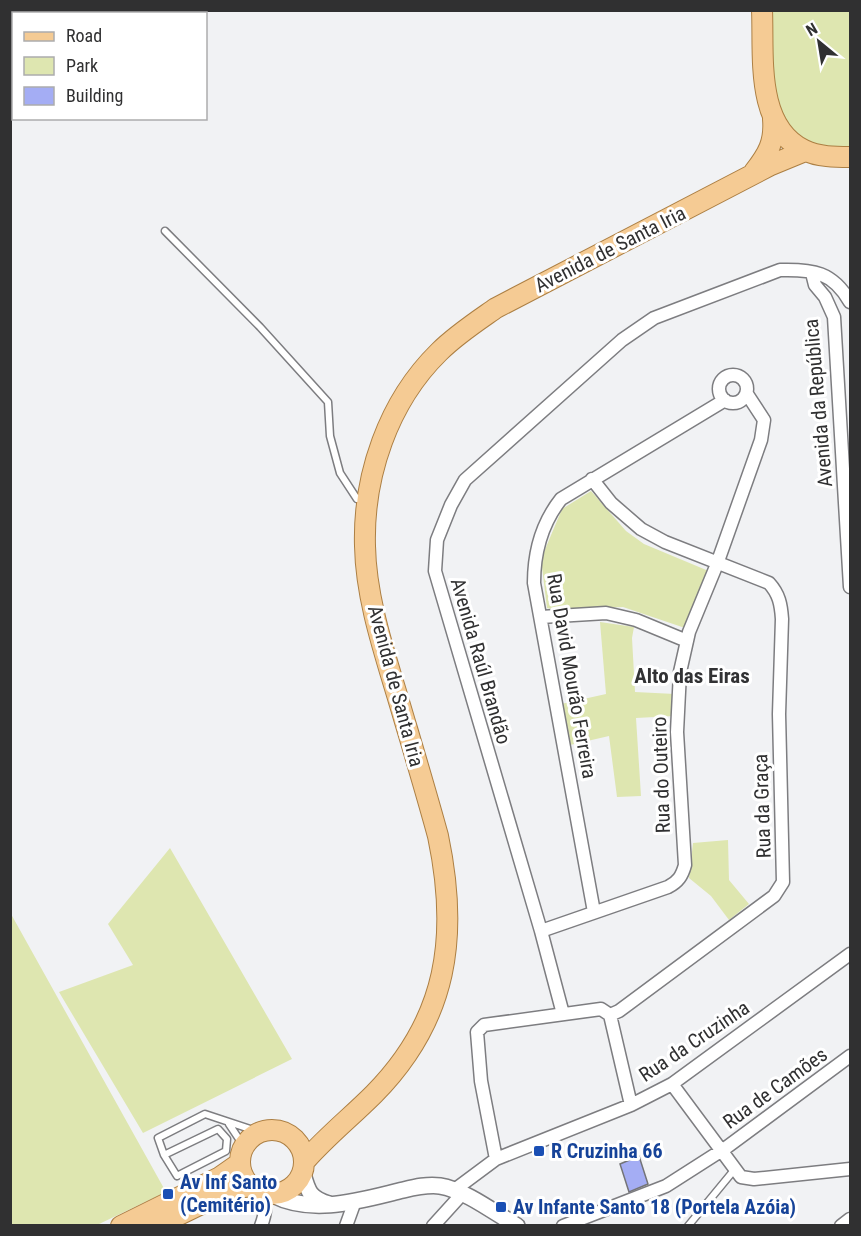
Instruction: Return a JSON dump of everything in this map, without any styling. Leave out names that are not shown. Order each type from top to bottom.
[{"type":"main road","points":[[762,10],[766,98],[773,119],[791,140],[805,151],[832,157],[850,157]]},
{"type":"main road","name":"Avenida de Santa Iria","points":[[751,177],[765,159],[774,136],[773,119]]},
{"type":"main road","name":"Avenida de Santa Iria","points":[[304,1168],[319,1145],[374,1094],[398,1067],[418,1036],[434,1004],[444,971],[449,935],[449,903],[445,866],[380,638],[372,602],[365,549],[368,501],[376,458],[396,409],[416,378],[439,351],[468,327],[525,293],[794,154],[805,151]]},
{"type":"main road","name":"Avenida de Santa Iria","points":[[295,1138],[332,1127],[352,1114]]},
{"type":"main road","points":[[121,1226],[220,1177],[241,1157],[249,1140],[259,1132],[272,1130],[284,1132],[295,1138],[302,1149],[304,1168],[296,1185],[286,1192],[230,1190],[156,1226]]},
{"type":"main road","points":[[241,1157],[243,1175],[261,1191]]},
{"type":"street","name":"Avenida Raúl Brandão","points":[[564,1014],[435,571],[436,540],[465,480],[622,340],[654,318],[766,274],[780,270],[799,269],[812,273]]},
{"type":"street","points":[[812,273],[826,274],[836,281],[850,302]]},
{"type":"street","name":"Avenida da República","points":[[812,273],[815,285],[825,297],[834,317],[850,587]]},
{"type":"street","points":[[730,375],[743,378],[747,386],[747,394],[739,402],[725,400],[719,388],[722,380],[730,375]]},
{"type":"street","name":"Rua do Outeiro","points":[[541,931],[668,887],[675,884],[682,874],[685,865],[677,732],[680,672],[687,641],[761,440],[764,420],[747,394]]},
{"type":"street","name":"Rua David Mourão Ferreira","points":[[594,912],[534,583],[536,551],[548,515],[561,499],[725,400]]},
{"type":"street","name":"Rua da Graça","points":[[592,479],[611,503],[641,529],[665,542],[769,584],[776,591],[781,606],[779,714],[783,882],[774,896],[619,1011],[610,1015]]},
{"type":"street","points":[[541,617],[606,613],[636,620],[687,641]]},
{"type":"street","name":"Rua da Cruzinha","points":[[433,1226],[458,1192],[496,1159],[631,1105],[672,1084],[850,954]]},
{"type":"street","points":[[496,1159],[481,1081],[477,1032],[484,1025],[601,1009],[610,1015],[631,1105]]},
{"type":"street","name":"Rua de Camões","points":[[563,1226],[666,1186],[722,1150],[850,1056]]},
{"type":"street","points":[[672,1084],[741,1177],[754,1179],[850,1169]]},
{"type":"street","points":[[304,1168],[307,1190],[316,1200],[328,1204]]},
{"type":"street","points":[[261,1191],[287,1202],[304,1206],[355,1201],[420,1186],[438,1186],[458,1192],[517,1226]]},
{"type":"street","points":[[261,1191],[266,1203],[266,1212],[261,1226]]},
{"type":"street","points":[[346,1226],[355,1201]]},
{"type":"street","points":[[841,1226],[850,1219]]},
{"type":"lane","points":[[165,231],[260,327],[328,402],[330,436],[340,473],[357,499],[368,501]]},
{"type":"lane","points":[[164,1155],[218,1129],[227,1139],[226,1151],[177,1176],[164,1155],[159,1138],[205,1114],[259,1132]]},
{"type":"lane","points":[[224,1119],[233,1127],[241,1157]]},
{"type":"lane","points":[[688,1226],[735,1169]]},
{"type":"green space","points":[[767,11],[850,11],[850,151],[809,144],[791,130],[778,113],[771,88]]},
{"type":"green space","points":[[591,491],[626,531],[644,544],[711,572],[685,628],[623,607],[555,610],[547,608],[541,559],[562,509]]},
{"type":"green space","points":[[600,622],[634,627],[632,638],[635,692],[675,694],[674,716],[636,718],[641,796],[617,797],[609,736],[570,745],[561,704],[606,694]]},
{"type":"green space","points":[[728,840],[729,880],[749,904],[729,920],[711,896],[689,878],[693,843]]},
{"type":"green space","points":[[170,848],[292,1059],[143,1133],[59,992],[133,965],[108,924]]},
{"type":"green space","points":[[11,914],[166,1192],[97,1225],[11,1225]]},
{"type":"building","points":[[639,1156],[648,1184],[629,1192],[620,1164]]},
{"type":"place","name":"R Cruzinha 66","points":[[539,1151]]},
{"type":"place","name":"Av Inf Santo (Cemitério)","points":[[168,1194]]},
{"type":"place","name":"Av Infante Santo 18 (Portela Azóia)","points":[[501,1207]]},
{"type":"district","name":"Alto das Eiras","points":[[692,676]]}]
